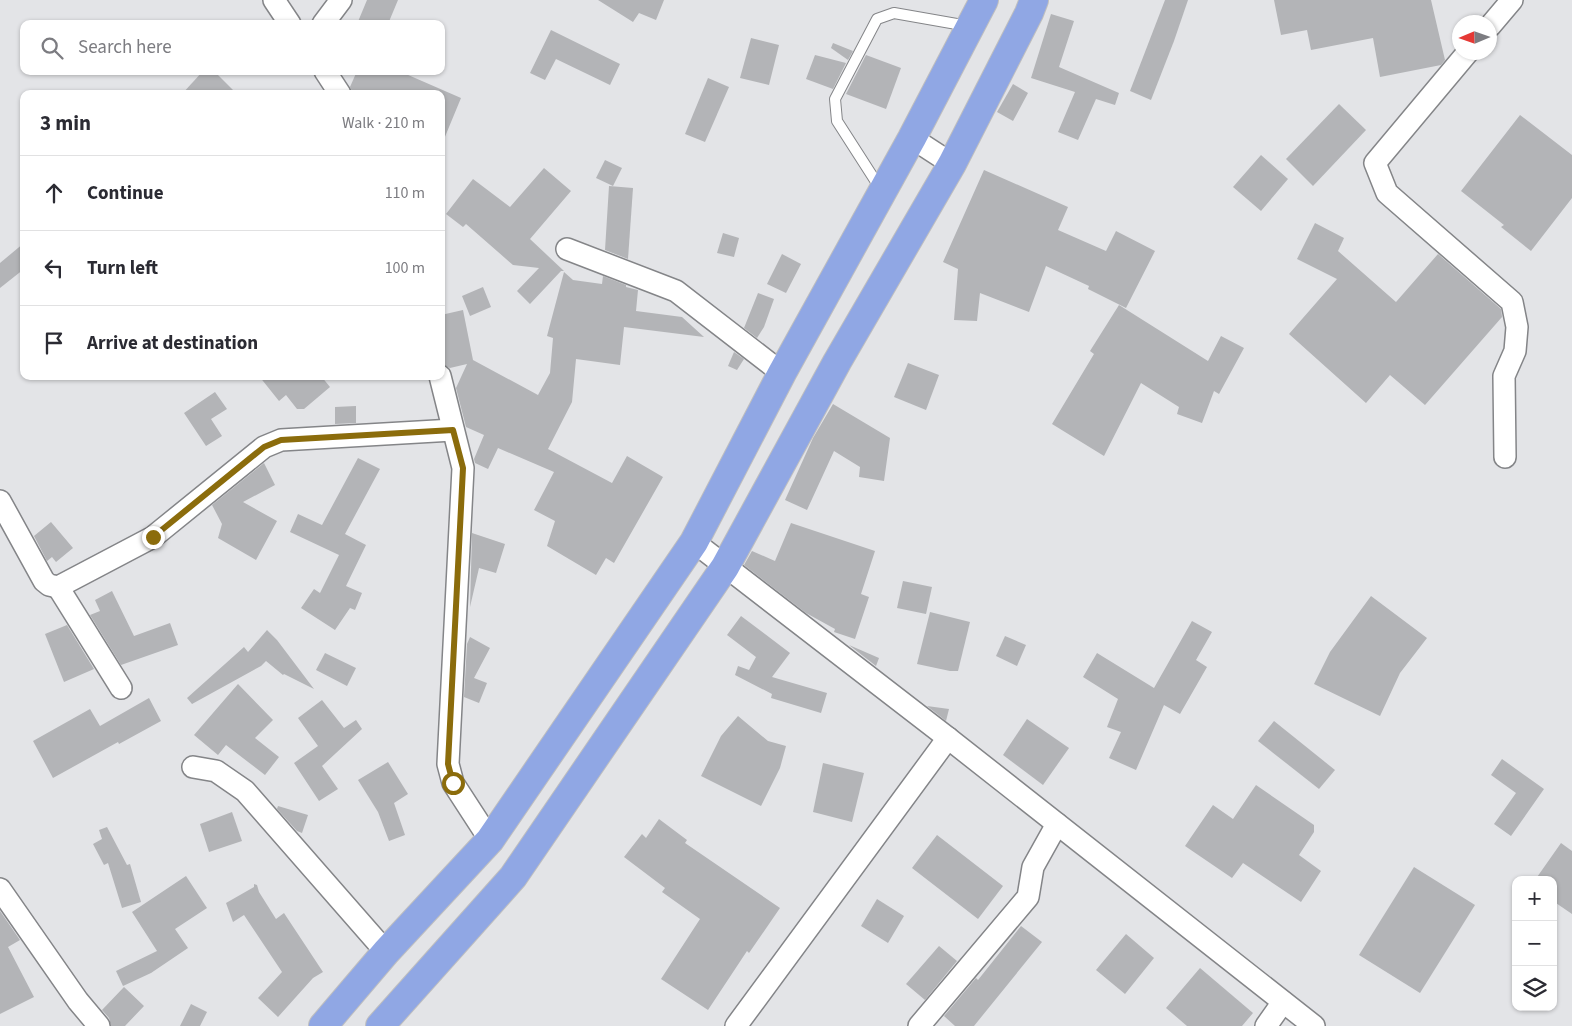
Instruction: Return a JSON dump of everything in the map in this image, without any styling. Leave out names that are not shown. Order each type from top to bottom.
[{"type":"highway","points":[[323,1026],[386,952],[490,840],[694,542],[782,373],[912,138],[984,0]]},
{"type":"highway","points":[[380,1026],[513,877],[726,567],[838,362],[952,164],[1034,0]]},
{"type":"street","points":[[274,0],[287,20]]},
{"type":"street","points":[[326,20],[341,0]]},
{"type":"street","points":[[1497,18],[1512,0]]},
{"type":"street","points":[[1461,60],[1375,163],[1387,193],[1512,302],[1517,327],[1515,351],[1504,376],[1505,457]]},
{"type":"street","points":[[912,138],[952,164]]},
{"type":"street","points":[[567,250],[676,291],[782,373]]},
{"type":"street","points":[[441,380],[463,468],[448,764],[453,783],[490,840]]},
{"type":"street","points":[[0,501],[44,581],[49,585],[58,587],[153,537],[264,447],[281,440],[453,430]]},
{"type":"street","points":[[694,542],[948,738],[1314,1026]]},
{"type":"street","points":[[58,587],[121,688]]},
{"type":"street","points":[[736,1026],[948,738]]},
{"type":"street","points":[[193,767],[216,771],[245,791],[386,952]]},
{"type":"street","points":[[919,1026],[1028,897],[1033,867],[1057,824]]},
{"type":"street","points":[[0,889],[78,1001],[99,1026]]},
{"type":"street","points":[[1266,1026],[1284,1002]]},
{"type":"lane","points":[[882,191],[837,121],[835,99],[877,19],[894,13],[970,26]]},
{"type":"building","points":[[367,0],[398,0],[390,20],[359,20]]},
{"type":"building","points":[[598,0],[664,0],[656,20],[639,13],[633,22]]},
{"type":"building","points":[[1165,0],[1188,0],[1151,100],[1130,91]]},
{"type":"building","points":[[1274,0],[1431,0],[1445,60],[1441,65],[1380,77],[1373,38],[1311,50],[1307,30],[1281,35]]},
{"type":"building","points":[[1051,14],[1074,21],[1059,67],[1119,93],[1115,105],[1096,99],[1078,140],[1058,132],[1075,92],[1031,78]]},
{"type":"building","points":[[551,30],[620,64],[610,85],[556,59],[545,80],[530,73]]},
{"type":"building","points":[[751,38],[779,45],[769,85],[740,78]]},
{"type":"building","points":[[833,43],[853,51],[848,60],[831,48]]},
{"type":"building","points":[[815,55],[846,63],[833,89],[806,79]]},
{"type":"building","points":[[866,55],[901,68],[886,109],[846,94]]},
{"type":"building","points":[[199,75],[218,75],[233,90],[186,90]]},
{"type":"building","points":[[355,75],[408,75],[443,90],[352,90],[350,87]]},
{"type":"building","points":[[708,78],[729,87],[705,142],[685,134]]},
{"type":"building","points":[[1013,84],[1028,93],[1013,121],[997,112]]},
{"type":"building","points":[[445,91],[461,98],[445,137]]},
{"type":"building","points":[[1339,104],[1366,130],[1313,186],[1286,159]]},
{"type":"building","points":[[1520,115],[1572,155],[1572,198],[1531,251],[1501,227],[1504,225],[1461,191]]},
{"type":"building","points":[[1261,155],[1288,179],[1261,211],[1233,187]]},
{"type":"building","points":[[605,160],[622,168],[613,186],[596,178]]},
{"type":"building","points":[[544,168],[571,191],[530,239],[564,271],[561,271],[530,304],[517,291],[539,268],[513,265],[466,224],[463,227],[446,214],[473,179],[510,207]]},
{"type":"building","points":[[984,170],[1068,207],[1058,230],[1106,251],[1116,231],[1155,251],[1126,308],[1088,289],[1089,286],[1046,266],[1029,312],[980,293],[977,321],[954,320],[958,269],[943,262]]},
{"type":"building","points":[[609,186],[633,188],[628,259],[605,250]]},
{"type":"building","points":[[1315,223],[1344,238],[1338,251],[1396,302],[1438,254],[1501,309],[1502,317],[1425,405],[1390,375],[1366,403],[1289,334],[1337,279],[1297,259]]},
{"type":"building","points":[[723,233],[739,238],[734,257],[717,253]]},
{"type":"building","points":[[20,246],[20,272],[0,288],[0,263]]},
{"type":"building","points":[[782,254],[801,264],[786,293],[767,284]]},
{"type":"building","points":[[564,272],[573,280],[602,284],[603,276],[626,285],[626,287],[638,290],[636,311],[682,317],[704,337],[624,327],[620,365],[576,359],[572,402],[548,449],[612,483],[627,456],[663,477],[614,563],[606,558],[596,575],[547,546],[555,521],[534,510],[554,472],[498,448],[488,469],[475,463],[474,459],[484,435],[466,427],[456,388],[467,364],[450,368],[445,366],[445,314],[463,310],[473,360],[538,395],[550,373],[553,338],[547,336]]},
{"type":"building","points":[[483,287],[491,307],[470,316],[462,296]]},
{"type":"building","points":[[758,293],[774,299],[764,327],[757,338],[744,328]]},
{"type":"building","points":[[1119,305],[1208,361],[1221,336],[1244,348],[1219,394],[1214,391],[1202,423],[1177,414],[1179,407],[1141,383],[1104,456],[1052,424],[1094,354],[1090,351]]},
{"type":"building","points":[[734,352],[744,359],[737,370],[728,366]]},
{"type":"building","points":[[908,363],[939,375],[926,410],[894,397]]},
{"type":"building","points":[[262,380],[324,380],[330,387],[304,409],[297,409],[286,395],[279,401]]},
{"type":"building","points":[[215,392],[227,409],[211,419],[222,436],[206,446],[184,413]]},
{"type":"building","points":[[833,404],[890,438],[884,481],[859,477],[860,467],[834,451],[807,510],[785,500],[813,438]]},
{"type":"building","points":[[356,406],[356,423],[335,424],[335,407]]},
{"type":"building","points":[[358,458],[380,469],[345,534],[366,545],[346,586],[362,593],[355,610],[350,608],[335,630],[301,608],[314,589],[320,593],[339,555],[290,532],[298,514],[322,525]]},
{"type":"building","points":[[264,463],[275,485],[243,502],[277,521],[256,560],[218,538],[222,524],[212,505]]},
{"type":"building","points":[[51,522],[73,548],[56,562],[52,557],[47,561],[34,536]]},
{"type":"building","points":[[791,523],[875,551],[861,594],[869,597],[855,639],[834,632],[835,629],[806,613],[744,565],[752,551],[775,561]]},
{"type":"building","points":[[472,533],[505,544],[496,573],[479,568],[470,607]]},
{"type":"building","points":[[903,581],[932,587],[926,614],[897,608]]},
{"type":"building","points":[[112,591],[134,636],[170,623],[178,645],[121,665],[90,615],[100,611],[95,600]]},
{"type":"building","points":[[1371,596],[1427,638],[1400,673],[1380,716],[1314,684],[1330,652]]},
{"type":"building","points":[[930,612],[970,622],[958,671],[917,664]]},
{"type":"building","points":[[741,616],[790,653],[772,677],[827,693],[821,713],[771,698],[772,694],[735,675],[738,666],[749,670],[756,657],[727,635]]},
{"type":"building","points":[[1192,621],[1212,632],[1196,660],[1207,667],[1180,714],[1164,705],[1136,770],[1109,758],[1121,732],[1107,727],[1118,699],[1083,677],[1097,653],[1154,688]]},
{"type":"building","points":[[67,625],[94,669],[64,682],[45,634]]},
{"type":"building","points":[[267,630],[277,640],[314,689],[283,675],[266,661],[261,666],[192,704],[187,698],[244,647],[248,652]]},
{"type":"building","points":[[1005,636],[1026,645],[1017,666],[996,656]]},
{"type":"building","points":[[470,637],[490,648],[474,678],[487,683],[479,703],[464,697],[467,644]]},
{"type":"building","points":[[849,645],[879,658],[876,666]]},
{"type":"building","points":[[325,653],[356,668],[347,686],[316,670]]},
{"type":"building","points":[[238,684],[273,720],[255,738],[279,757],[265,775],[226,745],[218,755],[194,735]]},
{"type":"building","points":[[149,698],[161,721],[53,778],[33,741],[90,709],[100,726]]},
{"type":"building","points":[[322,700],[344,728],[356,720],[362,729],[322,766],[338,789],[319,801],[294,763],[318,746],[298,718]]},
{"type":"building","points":[[927,706],[949,709],[946,721]]},
{"type":"building","points":[[738,716],[768,741],[786,746],[780,768],[761,806],[701,776],[721,736]]},
{"type":"building","points":[[1027,719],[1069,748],[1043,785],[1003,755]]},
{"type":"building","points":[[1274,721],[1335,770],[1319,789],[1258,741]]},
{"type":"building","points":[[1502,759],[1544,789],[1511,836],[1494,824],[1516,793],[1491,775]]},
{"type":"building","points":[[388,762],[408,794],[394,803],[405,835],[389,841],[378,812],[358,780]]},
{"type":"building","points":[[823,763],[864,773],[852,822],[813,812]]},
{"type":"building","points":[[1256,785],[1314,825],[1314,832],[1299,855],[1321,871],[1301,902],[1243,863],[1232,878],[1185,846],[1213,805],[1233,819]]},
{"type":"building","points":[[278,806],[308,815],[302,833],[297,831],[277,809]]},
{"type":"building","points":[[232,812],[242,841],[209,852],[200,824]]},
{"type":"building","points":[[659,819],[687,840],[685,843],[780,908],[749,953],[747,951],[708,1010],[661,979],[700,919],[662,892],[665,888],[624,857],[642,834],[646,838]]},
{"type":"building","points":[[107,827],[127,865],[130,864],[141,902],[122,908],[108,863],[104,865],[93,844],[102,839],[99,830]]},
{"type":"building","points":[[937,835],[1003,886],[978,919],[912,868]]},
{"type":"building","points":[[1561,843],[1572,851],[1572,914],[1557,904],[1557,876],[1538,876]]},
{"type":"building","points":[[1414,867],[1475,905],[1420,993],[1359,955]]},
{"type":"building","points":[[186,876],[207,908],[175,929],[188,948],[151,973],[123,986],[116,971],[157,951],[132,912]]},
{"type":"building","points":[[254,884],[257,885],[259,892],[276,919],[284,913],[323,972],[313,978],[278,1017],[258,998],[282,972],[244,915],[233,922],[226,903],[254,887]]},
{"type":"building","points":[[877,899],[904,916],[888,943],[861,926]]},
{"type":"building","points":[[0,911],[20,940],[8,947],[34,997],[0,1014]]},
{"type":"building","points":[[1021,926],[1042,942],[974,1026],[955,1026],[944,1016],[976,978],[978,980]]},
{"type":"building","points":[[1126,934],[1154,958],[1125,994],[1096,970]]},
{"type":"building","points":[[939,946],[957,961],[925,1000],[906,984]]},
{"type":"building","points":[[1200,968],[1253,1013],[1242,1026],[1187,1026],[1166,1008]]},
{"type":"building","points":[[124,987],[144,1006],[125,1026],[111,1026],[109,1018],[102,1010]]},
{"type":"building","points":[[191,1004],[207,1012],[200,1026],[180,1026]]},
{"type":"route","points":[[153,537],[264,447],[281,440],[453,430],[463,468],[448,764],[453,783]]}]
